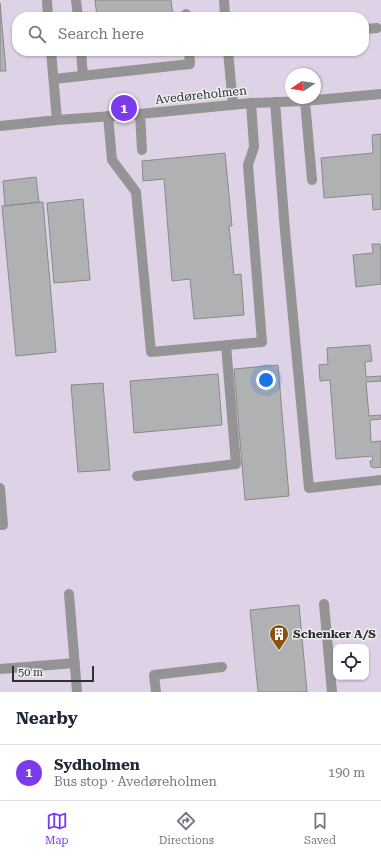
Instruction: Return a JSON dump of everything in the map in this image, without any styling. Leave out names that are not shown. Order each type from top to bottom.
[{"type":"street","points":[[47,0],[48,12]]},
{"type":"street","points":[[76,0],[77,12]]},
{"type":"street","points":[[224,0],[225,12]]},
{"type":"street","points":[[369,29],[377,28]]},
{"type":"street","points":[[52,56],[57,120]]},
{"type":"street","points":[[81,56],[83,76]]},
{"type":"street","points":[[54,79],[190,64],[189,56]]},
{"type":"street","points":[[228,56],[232,105]]},
{"type":"street","name":"Avedøreholmen","points":[[321,100],[381,94]]},
{"type":"street","points":[[275,102],[285,231],[309,488],[381,480]]},
{"type":"street","name":"Avedøreholmen","points":[[0,126],[251,103],[285,102]]},
{"type":"street","points":[[108,116],[112,160],[136,192],[151,352],[262,342],[248,165],[254,147],[251,103]]},
{"type":"street","points":[[305,104],[312,180]]},
{"type":"street","points":[[140,114],[142,150]]},
{"type":"street","points":[[137,476],[236,464],[226,345]]},
{"type":"street","points":[[0,488],[3,525],[0,525]]},
{"type":"street","points":[[69,594],[77,692]]},
{"type":"street","points":[[324,604],[332,692]]},
{"type":"street","points":[[0,669],[75,663]]},
{"type":"street","points":[[156,692],[154,675],[222,667]]},
{"type":"shaded area","points":[[0,0],[381,0],[381,692],[0,692]]},
{"type":"building","points":[[95,0],[171,0],[172,12],[96,12]]},
{"type":"building","points":[[0,3],[6,71],[0,71]]},
{"type":"building","points":[[381,134],[381,209],[373,210],[372,194],[324,198],[321,158],[373,153],[372,135]]},
{"type":"building","points":[[225,153],[232,226],[229,226],[234,275],[241,274],[244,315],[194,319],[190,279],[172,281],[164,179],[143,181],[142,161]]},
{"type":"building","points":[[36,177],[39,202],[5,206],[3,181]]},
{"type":"building","points":[[83,199],[90,280],[54,283],[47,203]]},
{"type":"building","points":[[43,202],[56,352],[16,356],[2,206]]},
{"type":"building","points":[[372,244],[380,244],[381,284],[356,287],[353,255],[373,253]]},
{"type":"building","points":[[370,345],[372,361],[365,362],[366,377],[381,376],[381,381],[366,382],[369,416],[381,415],[381,419],[370,420],[371,442],[381,441],[381,467],[374,468],[371,467],[370,461],[373,461],[372,456],[336,459],[330,380],[320,381],[319,365],[328,364],[327,348]]},
{"type":"building","points":[[278,365],[289,496],[245,500],[234,369]]},
{"type":"building","points":[[218,374],[222,425],[134,433],[130,381]]},
{"type":"building","points":[[103,383],[110,470],[78,472],[71,385]]},
{"type":"building","name":"Schenker A/S","points":[[299,605],[307,692],[258,692],[250,610]]},
{"type":"place","name":"Sydholmen","points":[[124,108]]},
{"type":"place","name":"Schenker A/S","points":[[279,651]]}]
